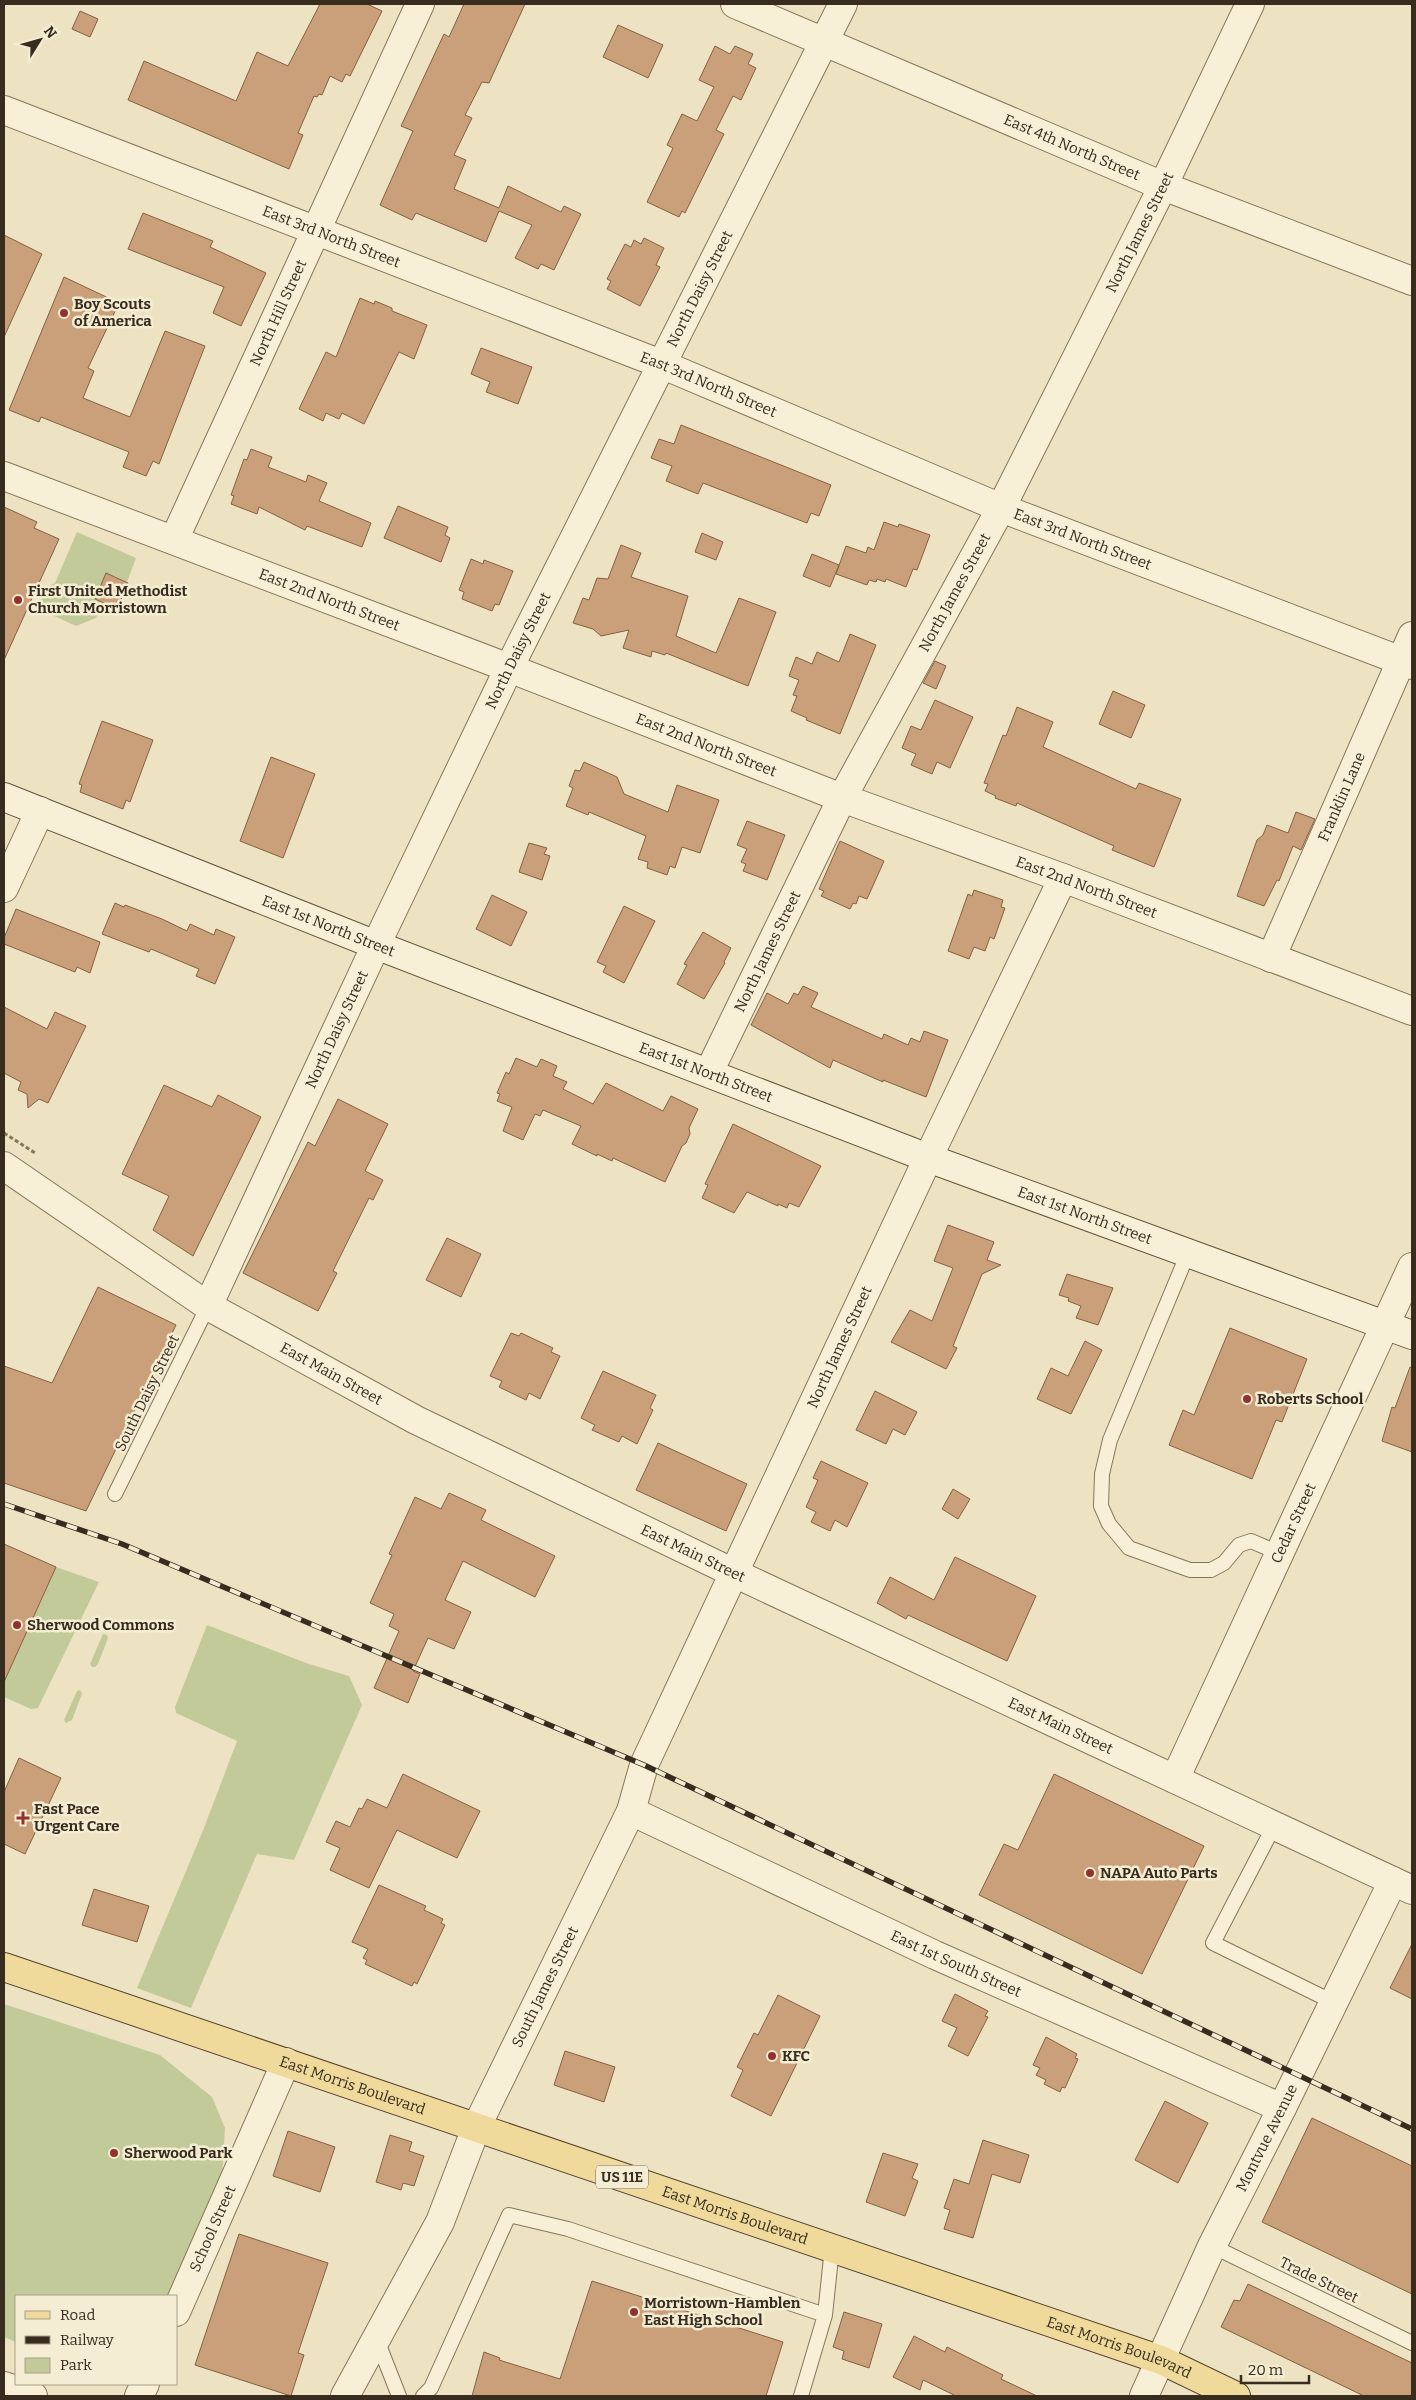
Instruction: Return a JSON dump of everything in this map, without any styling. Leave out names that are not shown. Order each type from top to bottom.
[{"type":"main road","name":"East Morris Boulevard","points":[[4,1967],[1161,2360],[1236,2396]]},
{"type":"street","name":"North Hill Street","points":[[174,540],[420,4]]},
{"type":"street","name":"East 4th North Street","points":[[735,4],[1163,186],[1412,281]]},
{"type":"street","name":"North Daisy Street","points":[[208,1306],[376,944],[509,668],[660,364],[843,4]]},
{"type":"street","name":"North James Street","points":[[709,1072],[842,798],[1002,508],[1163,186],[1250,4]]},
{"type":"street","name":"East 3rd North Street","points":[[4,110],[660,364],[1002,508],[1408,654]]},
{"type":"street","name":"East 2nd North Street","points":[[4,476],[509,668],[842,798],[1063,878],[1412,1011]]},
{"type":"street","name":"Franklin Lane","points":[[1271,958],[1408,654]]},
{"type":"street","name":"East 1st North Street","points":[[4,797],[376,944],[928,1158],[1412,1334]]},
{"type":"street","points":[[4,888],[40,810]]},
{"type":"street","name":"North James Street","points":[[734,1573],[928,1158],[1063,878]]},
{"type":"street","name":"East Main Street","points":[[4,1166],[208,1306],[416,1420],[734,1573],[1402,1885]]},
{"type":"street","name":"Cedar Street","points":[[1175,1779],[1412,1267]]},
{"type":"street","name":"South James Street","points":[[346,2396],[440,2222],[476,2128],[632,1812],[644,1765],[734,1573]]},
{"type":"street","name":"East 1st South Street","points":[[632,1812],[935,1955],[1282,2108]]},
{"type":"street","name":"Montvue Avenue","points":[[1144,2396],[1212,2246],[1333,2002],[1402,1885]]},
{"type":"street","name":"School Street","points":[[178,2307],[286,2062]]},
{"type":"street","points":[[4,2386],[33,2396]]},
{"type":"lane","points":[[1188,1253],[1110,1440],[1102,1474],[1101,1506],[1109,1524],[1129,1548],[1190,1570],[1211,1570],[1224,1562],[1240,1545],[1251,1541],[1279,1553]]},
{"type":"lane","name":"South Daisy Street","points":[[115,1494],[208,1306]]},
{"type":"lane","points":[[1274,1826],[1213,1944],[1333,2002]]},
{"type":"lane","points":[[423,2396],[431,2388],[509,2215],[568,2229],[825,2315]]},
{"type":"lane","name":"Trade Street","points":[[1212,2246],[1412,2343]]},
{"type":"lane","points":[[801,2396],[825,2315],[832,2248]]},
{"type":"lane","points":[[377,2340],[399,2396]]},
{"type":"path","points":[[4,1133],[35,1153]]},
{"type":"green space","points":[[77,532],[136,558],[127,582],[106,573],[95,599],[103,602],[96,618],[76,626],[37,608],[47,587],[55,583]]},
{"type":"green space","points":[[56,1567],[99,1582],[38,1708],[31,1709],[4,1697],[4,1682]]},
{"type":"green space","points":[[207,1625],[309,1664],[349,1676],[362,1705],[294,1860],[257,1854],[191,2008],[137,1988],[204,1828],[237,1741],[176,1713],[175,1707]]},
{"type":"green space","points":[[103,1634],[107,1635],[108,1638],[98,1664],[92,1667],[90,1664]]},
{"type":"green space","points":[[80,1690],[82,1694],[72,1720],[66,1723],[64,1720],[77,1691]]},
{"type":"green space","name":"Sherwood Park","points":[[4,2004],[160,2055],[212,2097],[225,2128],[222,2177],[167,2295],[15,2295],[15,2342],[4,2337]]},
{"type":"building","points":[[320,4],[367,4],[382,11],[350,76],[346,74],[342,82],[330,76],[322,95],[314,96],[298,133],[303,135],[289,169],[128,100],[144,61],[236,101],[257,52],[288,66]]},
{"type":"building","points":[[464,4],[525,4],[489,83],[482,82],[465,115],[472,118],[454,155],[466,160],[454,189],[499,208],[508,186],[561,212],[564,206],[581,214],[554,270],[541,264],[538,269],[515,258],[532,225],[499,211],[486,242],[416,213],[412,220],[380,205],[413,131],[401,126],[444,34],[449,37]]},
{"type":"building","points":[[80,11],[98,19],[90,37],[72,29]]},
{"type":"building","points":[[618,25],[663,45],[648,78],[603,57]]},
{"type":"building","points":[[715,46],[730,54],[735,46],[753,54],[748,64],[756,68],[741,100],[733,96],[716,130],[724,134],[685,213],[682,211],[679,217],[647,202],[673,148],[667,145],[682,114],[697,121],[714,87],[699,80]]},
{"type":"building","points":[[143,213],[213,241],[210,247],[266,273],[241,326],[213,313],[224,287],[128,249]]},
{"type":"building","points":[[4,235],[42,254],[4,337]]},
{"type":"building","points":[[644,238],[664,248],[656,265],[660,267],[640,306],[607,289],[611,281],[607,279],[625,244],[631,247],[634,240],[641,244]]},
{"type":"building","points":[[64,277],[119,303],[88,368],[94,371],[83,398],[130,417],[165,331],[205,346],[159,464],[153,461],[146,476],[123,467],[129,452],[41,417],[39,422],[9,410]]},
{"type":"building","points":[[360,298],[374,304],[375,301],[392,308],[392,311],[427,325],[414,359],[399,352],[364,424],[342,413],[339,419],[326,413],[323,421],[299,409],[326,352],[336,357]]},
{"type":"building","points":[[481,348],[532,367],[518,404],[486,392],[490,382],[471,374]]},
{"type":"building","points":[[681,425],[831,485],[819,516],[811,513],[807,523],[703,483],[698,494],[666,481],[672,466],[651,458],[659,439],[674,444]]},
{"type":"building","points":[[251,449],[272,457],[268,467],[306,482],[308,475],[327,483],[319,501],[371,523],[362,547],[307,526],[305,530],[259,507],[257,514],[231,504],[234,496],[231,495],[244,459],[247,460]]},
{"type":"building","points":[[398,506],[448,527],[445,535],[450,538],[441,562],[384,538]]},
{"type":"building","name":"First United Methodist Church Morristown","points":[[4,507],[37,522],[34,528],[59,539],[4,660]]},
{"type":"building","points":[[884,522],[898,527],[899,524],[930,535],[917,570],[913,569],[906,587],[886,579],[885,582],[877,579],[876,582],[869,580],[867,585],[836,574],[846,546],[866,553],[868,547],[874,550]]},
{"type":"building","points":[[702,533],[723,542],[716,560],[695,552]]},
{"type":"building","points":[[621,545],[641,553],[631,577],[688,596],[676,636],[716,653],[739,598],[776,612],[748,686],[666,653],[665,655],[652,651],[651,657],[623,648],[629,630],[601,636],[593,629],[573,623],[583,598],[589,600],[597,578],[608,579]]},
{"type":"building","points":[[812,554],[839,565],[830,587],[803,576]]},
{"type":"building","points":[[471,559],[483,564],[484,560],[513,571],[499,605],[495,604],[492,611],[462,599],[464,592],[459,590]]},
{"type":"building","points":[[106,573],[128,583],[117,609],[95,599]]},
{"type":"building","points":[[850,634],[876,645],[840,734],[806,720],[807,718],[791,711],[797,696],[793,695],[799,680],[789,676],[796,657],[812,664],[817,652],[839,662]]},
{"type":"building","points":[[935,661],[946,666],[936,689],[923,683]]},
{"type":"building","points":[[1113,691],[1145,705],[1131,738],[1099,724]]},
{"type":"building","points":[[935,700],[973,717],[950,768],[937,762],[932,774],[911,765],[916,754],[902,748],[911,726],[921,730]]},
{"type":"building","points":[[1017,707],[1053,722],[1043,747],[1136,789],[1139,783],[1181,799],[1154,867],[1112,850],[1114,846],[1017,803],[1016,806],[995,798],[996,796],[985,791],[988,784],[984,783],[1003,735],[1006,736]]},
{"type":"building","points":[[102,721],[153,740],[130,802],[126,800],[123,809],[80,792],[82,785],[79,784]]},
{"type":"building","points":[[271,757],[315,774],[283,858],[240,841]]},
{"type":"building","points":[[584,762],[617,777],[624,794],[668,812],[677,785],[719,800],[700,853],[682,847],[675,868],[670,866],[667,875],[647,868],[648,862],[638,859],[646,836],[589,812],[588,815],[566,806],[573,788],[569,786],[575,770],[580,771]]},
{"type":"building","points":[[1296,812],[1315,819],[1301,850],[1293,846],[1279,881],[1277,880],[1264,906],[1237,896],[1257,840],[1263,835],[1267,825],[1288,833]]},
{"type":"building","points":[[747,821],[785,835],[767,880],[743,871],[746,864],[741,862],[747,849],[737,845]]},
{"type":"building","points":[[840,841],[884,861],[867,899],[859,896],[856,904],[853,903],[850,909],[821,896],[824,891],[819,889]]},
{"type":"building","points":[[529,843],[547,848],[544,854],[550,856],[542,880],[519,872]]},
{"type":"building","points":[[974,890],[1003,900],[1001,907],[1005,908],[994,939],[990,937],[985,951],[974,947],[969,959],[948,951],[968,894],[972,896]]},
{"type":"building","points":[[492,895],[527,912],[511,946],[476,929]]},
{"type":"building","points":[[115,903],[162,919],[187,931],[190,924],[214,935],[216,929],[235,937],[215,984],[196,976],[199,969],[151,949],[149,952],[102,934]]},
{"type":"building","points":[[624,906],[655,921],[624,983],[603,972],[606,966],[597,962]]},
{"type":"building","points":[[16,909],[100,942],[90,973],[77,967],[75,972],[4,944],[4,938]]},
{"type":"building","points":[[703,932],[731,948],[725,963],[704,999],[677,984],[687,965],[684,964]]},
{"type":"building","points":[[803,986],[818,993],[811,1007],[882,1039],[884,1034],[908,1045],[911,1038],[920,1042],[924,1031],[948,1040],[926,1097],[883,1080],[883,1082],[833,1060],[830,1068],[751,1025],[767,993],[788,1004],[794,993],[798,995]]},
{"type":"building","points":[[4,1007],[47,1029],[55,1012],[86,1026],[48,1103],[39,1099],[28,1108],[27,1094],[18,1090],[21,1082],[4,1073]]},
{"type":"building","points":[[516,1058],[537,1067],[541,1059],[557,1066],[553,1076],[567,1082],[563,1089],[593,1104],[606,1083],[663,1111],[671,1096],[698,1109],[689,1128],[690,1134],[686,1143],[682,1146],[665,1182],[613,1158],[612,1161],[597,1154],[597,1156],[572,1144],[581,1126],[543,1110],[540,1116],[535,1114],[523,1140],[503,1131],[512,1107],[497,1101],[500,1094],[497,1093],[506,1072],[509,1074]]},
{"type":"building","points":[[164,1085],[212,1107],[218,1095],[261,1117],[193,1256],[153,1230],[169,1196],[122,1174]]},
{"type":"building","points":[[338,1099],[388,1124],[365,1171],[383,1180],[373,1200],[369,1198],[333,1271],[337,1273],[318,1311],[243,1273],[308,1142],[315,1146]]},
{"type":"building","points":[[733,1124],[821,1166],[799,1207],[789,1203],[787,1208],[778,1204],[778,1206],[747,1192],[734,1213],[702,1198],[708,1185],[705,1184]]},
{"type":"building","points":[[948,1225],[994,1242],[987,1260],[1001,1265],[982,1274],[953,1346],[957,1348],[946,1369],[891,1342],[910,1310],[932,1321],[953,1268],[934,1261]]},
{"type":"building","points":[[447,1238],[481,1254],[461,1297],[426,1280]]},
{"type":"building","points":[[1067,1274],[1113,1288],[1098,1325],[1076,1318],[1081,1306],[1068,1301],[1069,1298],[1059,1295]]},
{"type":"building","points":[[98,1287],[176,1325],[86,1511],[4,1483],[4,1366],[52,1383]]},
{"type":"building","name":"Roberts School","points":[[1230,1328],[1307,1359],[1282,1422],[1276,1420],[1252,1479],[1169,1445],[1183,1410],[1194,1415]]},
{"type":"building","points":[[511,1333],[519,1336],[521,1333],[553,1348],[551,1352],[560,1356],[540,1399],[529,1393],[526,1400],[499,1387],[502,1381],[490,1376]]},
{"type":"building","points":[[1085,1341],[1102,1350],[1071,1414],[1037,1399],[1051,1368],[1068,1376]]},
{"type":"building","points":[[1410,1367],[1412,1368],[1412,1452],[1382,1441],[1392,1407],[1395,1408]]},
{"type":"building","points":[[603,1371],[656,1395],[650,1408],[653,1410],[637,1444],[622,1436],[619,1442],[592,1430],[595,1425],[581,1418]]},
{"type":"building","points":[[875,1391],[917,1412],[905,1435],[893,1429],[886,1444],[856,1430]]},
{"type":"building","points":[[658,1443],[747,1484],[726,1531],[636,1490]]},
{"type":"building","points":[[821,1461],[868,1483],[847,1527],[835,1520],[830,1531],[811,1522],[816,1512],[806,1507],[818,1480],[813,1478]]},
{"type":"building","points":[[953,1489],[970,1499],[958,1519],[942,1509]]},
{"type":"building","points":[[449,1493],[486,1510],[481,1520],[555,1556],[535,1597],[463,1561],[445,1600],[471,1612],[454,1649],[428,1638],[413,1671],[420,1674],[408,1703],[374,1688],[399,1631],[389,1626],[394,1614],[370,1603],[392,1555],[389,1554],[415,1497],[441,1509]]},
{"type":"building","name":"Sherwood Commons","points":[[4,1544],[56,1567],[4,1682]]},
{"type":"building","points":[[955,1557],[1036,1596],[1007,1661],[908,1615],[906,1619],[877,1603],[890,1577],[934,1600]]},
{"type":"building","name":"Fast Pace Urgent Care","points":[[19,1758],[61,1778],[25,1854],[4,1844],[4,1792]]},
{"type":"building","points":[[403,1774],[480,1811],[457,1858],[397,1830],[369,1888],[330,1870],[340,1848],[326,1842],[336,1821],[350,1827],[359,1808],[362,1809],[367,1799],[387,1808]]},
{"type":"building","name":"NAPA Auto Parts","points":[[1054,1774],[1204,1846],[1142,1974],[979,1895],[1004,1844],[1018,1850]]},
{"type":"building","points":[[379,1885],[426,1906],[424,1910],[443,1919],[441,1923],[445,1925],[417,1984],[414,1982],[412,1986],[365,1964],[367,1960],[363,1958],[368,1949],[352,1942]]},
{"type":"building","points":[[94,1889],[149,1906],[137,1942],[82,1925]]},
{"type":"building","points":[[1412,1944],[1412,1999],[1390,1988]]},
{"type":"building","points":[[955,1994],[988,2011],[985,2016],[988,2017],[968,2056],[948,2046],[957,2028],[942,2021]]},
{"type":"building","name":"KFC","points":[[778,1995],[820,2016],[771,2116],[731,2096],[743,2070],[737,2067],[754,2033],[758,2035]]},
{"type":"building","points":[[1046,2037],[1077,2054],[1075,2058],[1078,2059],[1065,2088],[1062,2087],[1060,2092],[1044,2084],[1046,2080],[1036,2075],[1040,2068],[1033,2065]]},
{"type":"building","points":[[565,2051],[615,2067],[604,2102],[554,2085]]},
{"type":"building","points":[[1165,2101],[1208,2123],[1178,2183],[1135,2160]]},
{"type":"building","points":[[1312,2118],[1412,2166],[1412,2294],[1262,2222]]},
{"type":"building","points":[[288,2131],[335,2147],[320,2192],[273,2176]]},
{"type":"building","points":[[390,2135],[412,2142],[409,2151],[424,2156],[414,2186],[403,2183],[401,2190],[376,2182]]},
{"type":"building","points":[[983,2140],[1029,2155],[1020,2183],[992,2174],[973,2238],[944,2229],[950,2210],[944,2208],[954,2179],[969,2184]]},
{"type":"building","points":[[883,2153],[918,2164],[912,2178],[918,2181],[905,2216],[866,2202]]},
{"type":"building","points":[[239,2234],[328,2263],[298,2353],[304,2355],[291,2396],[195,2365]]},
{"type":"building","name":"Morristown-Hamblen East High School","points":[[592,2281],[783,2342],[766,2396],[472,2396],[484,2352],[500,2358],[499,2360],[560,2379]]},
{"type":"building","points":[[1248,2284],[1412,2363],[1412,2396],[1364,2396],[1221,2327],[1234,2300],[1240,2301]]},
{"type":"building","points":[[844,2312],[882,2324],[869,2368],[842,2359],[844,2351],[833,2347]]},
{"type":"building","points":[[914,2336],[945,2352],[947,2347],[1003,2375],[1001,2379],[1037,2396],[956,2396],[923,2380],[920,2390],[893,2377]]},
{"type":"railway","points":[[4,1504],[122,1544],[644,1765],[1412,2129]]},
{"type":"place","name":"Boy Scouts of America","points":[[64,313]]},
{"type":"place","name":"First United Methodist Church Morristown","points":[[18,600]]},
{"type":"place","name":"Roberts School","points":[[1247,1399]]},
{"type":"place","name":"Sherwood Commons","points":[[17,1625]]},
{"type":"place","name":"Fast Pace Urgent Care","points":[[23,1818]]},
{"type":"place","name":"NAPA Auto Parts","points":[[1090,1873]]},
{"type":"place","name":"KFC","points":[[772,2056]]},
{"type":"place","name":"Sherwood Park","points":[[114,2153]]},
{"type":"place","name":"Morristown-Hamblen East High School","points":[[634,2312]]}]
